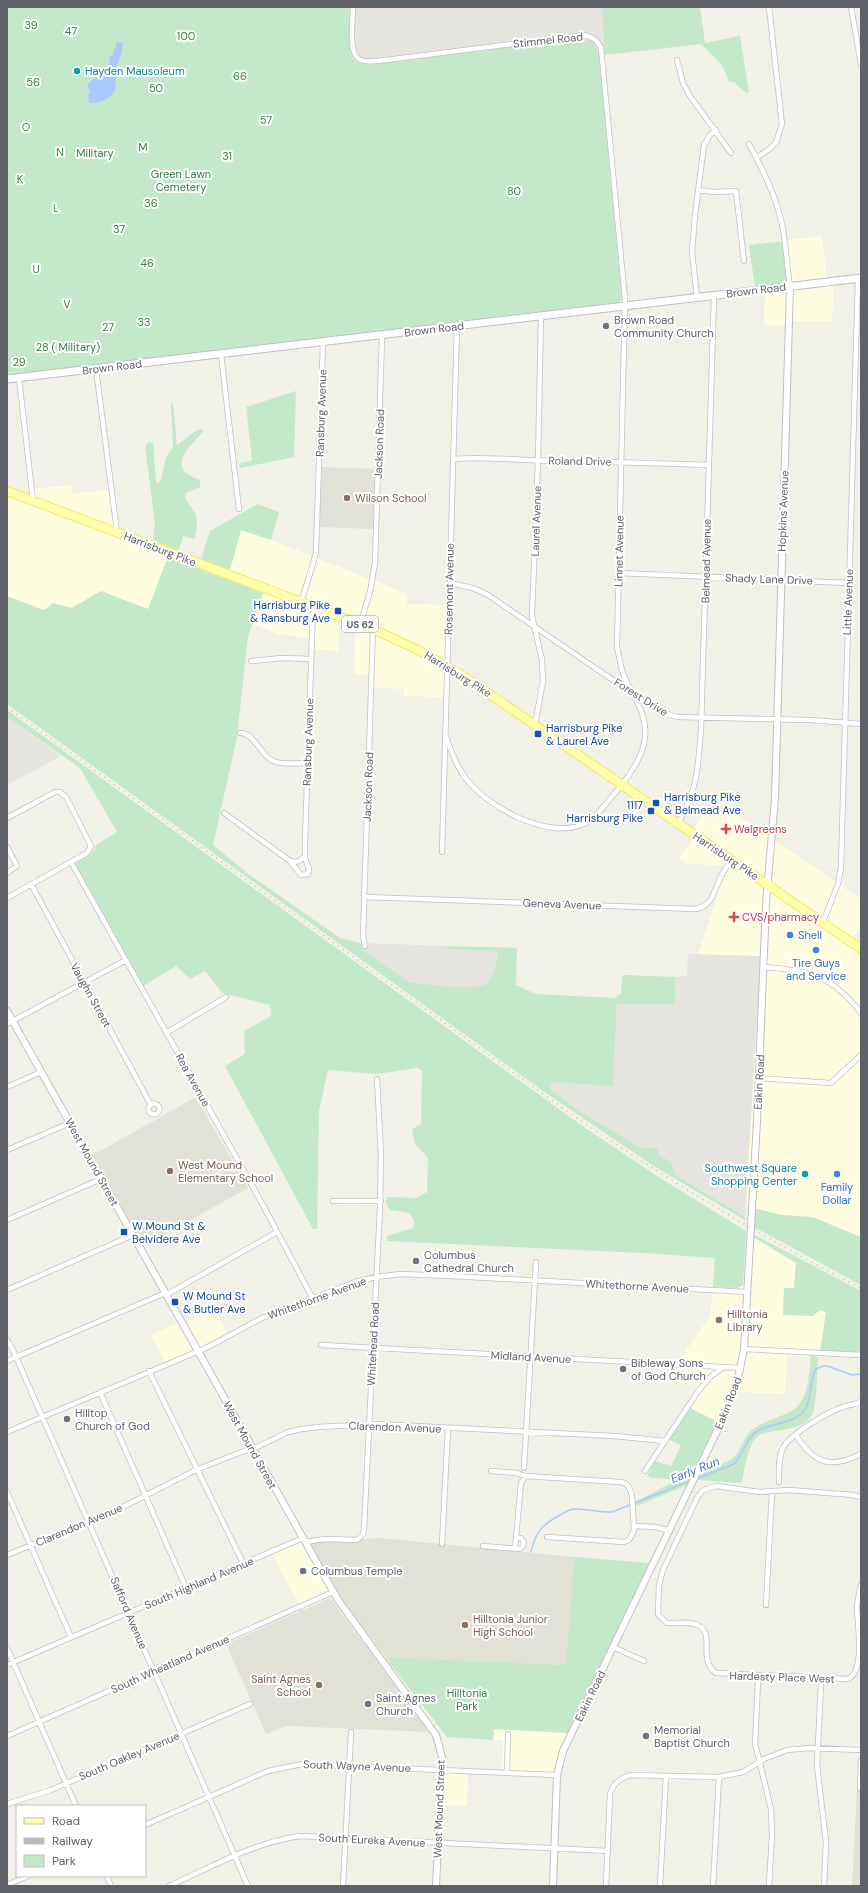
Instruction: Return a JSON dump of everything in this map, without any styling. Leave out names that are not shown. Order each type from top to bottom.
[{"type":"main road","name":"Brown Road","points":[[7,379],[860,278]]},
{"type":"main road","name":"Harrisburg Pike","points":[[7,492],[373,629],[447,665],[861,949]]},
{"type":"street","name":"Stimmel Road","points":[[353,7],[353,52],[357,58],[364,62],[584,35],[597,41],[601,48],[625,306]]},
{"type":"street","points":[[756,158],[776,143],[782,124],[769,7]]},
{"type":"street","points":[[851,7],[861,64]]},
{"type":"street","points":[[677,60],[683,83],[690,96],[716,130],[731,153]]},
{"type":"street","points":[[697,297],[692,252],[698,190],[704,145],[710,134],[716,130]]},
{"type":"street","name":"Hopkins Avenue","points":[[749,144],[770,186],[782,225],[790,286],[778,720],[774,813],[768,885]]},
{"type":"street","points":[[698,190],[719,192],[736,191],[744,261]]},
{"type":"street","name":"Little Avenue","points":[[822,922],[838,884],[841,867],[848,583],[860,278]]},
{"type":"street","name":"Belmead Avenue","points":[[678,824],[696,786],[702,719],[708,464],[714,295]]},
{"type":"street","name":"Linnet Avenue","points":[[445,734],[457,764],[471,785],[506,811],[539,825],[556,828],[585,823],[600,811],[622,785],[642,751],[645,738],[644,719],[623,673],[617,647],[625,306]]},
{"type":"street","name":"Laurel Avenue","points":[[535,726],[543,681],[542,660],[532,616],[538,460],[541,316]]},
{"type":"street","name":"Rosemont Avenue","points":[[442,852],[457,326]]},
{"type":"street","name":"Jackson Road","points":[[360,624],[370,592],[375,563],[382,335]]},
{"type":"street","name":"Ransburg Avenue","points":[[301,602],[314,564],[316,552],[323,342]]},
{"type":"street","points":[[221,354],[240,509]]},
{"type":"street","points":[[96,369],[117,532]]},
{"type":"street","points":[[19,378],[33,501]]},
{"type":"street","name":"Roland Drive","points":[[453,459],[622,461],[708,464]]},
{"type":"street","name":"Shady Lane Drive","points":[[618,573],[848,583]]},
{"type":"street","name":"Forest Drive","points":[[449,583],[473,588],[488,595],[656,709],[670,716],[702,719],[778,720],[861,724]]},
{"type":"street","name":"Ransburg Avenue","points":[[290,861],[301,875],[306,876],[309,869],[305,855],[307,763],[314,607]]},
{"type":"street","name":"Jackson Road","points":[[365,946],[363,936],[373,629]]},
{"type":"street","points":[[251,661],[282,658],[311,659]]},
{"type":"street","points":[[240,733],[243,733],[253,740],[265,755],[274,761],[307,763]]},
{"type":"street","points":[[7,818],[58,791],[66,797],[90,840],[91,846],[87,853],[7,898]]},
{"type":"street","points":[[224,813],[290,861],[296,863],[305,855]]},
{"type":"street","points":[[7,847],[17,866],[7,873]]},
{"type":"street","name":"Geneva Avenue","points":[[365,896],[696,908],[704,907],[710,902],[720,879],[731,860]]},
{"type":"street","name":"Rea Avenue","points":[[71,862],[313,1299]]},
{"type":"street","name":"Vaughn Street","points":[[31,884],[151,1105]]},
{"type":"street","name":"Eakin Road","points":[[553,1886],[557,1775],[566,1744],[728,1408],[741,1368],[744,1349],[768,885]]},
{"type":"street","points":[[10,1023],[126,960]]},
{"type":"street","points":[[764,967],[794,969],[815,974],[827,980],[849,998],[861,1013]]},
{"type":"street","points":[[166,1033],[226,997]]},
{"type":"street","name":"West Mound Street","points":[[7,1011],[10,1023],[41,1072],[334,1592],[436,1735],[441,1751],[436,1886]]},
{"type":"street","points":[[759,1078],[832,1083],[861,1055]]},
{"type":"street","points":[[7,1087],[41,1072]]},
{"type":"street","name":"Whitehead Road","points":[[361,1538],[364,1529],[381,1201],[381,1155],[377,1078]]},
{"type":"street","points":[[7,1150],[70,1123]]},
{"type":"street","points":[[7,1220],[101,1179]]},
{"type":"street","points":[[333,1201],[381,1201]]},
{"type":"street","points":[[7,1361],[165,1294],[277,1232]]},
{"type":"street","points":[[7,1290],[133,1235]]},
{"type":"street","points":[[524,1468],[536,1262]]},
{"type":"street","name":"Whitethorne Avenue","points":[[7,1432],[198,1351],[262,1318],[355,1282],[376,1277],[401,1274],[747,1292]]},
{"type":"street","name":"Safford Avenue","points":[[7,1340],[16,1357],[129,1613],[248,1886]]},
{"type":"street","name":"Midland Avenue","points":[[321,1345],[741,1368]]},
{"type":"street","points":[[744,1349],[861,1355]]},
{"type":"street","points":[[645,1471],[699,1390],[710,1378],[724,1367]]},
{"type":"street","points":[[149,1371],[243,1563]]},
{"type":"street","points":[[100,1392],[186,1588]]},
{"type":"street","points":[[779,1482],[781,1453],[786,1444],[796,1435],[831,1412],[844,1406],[861,1402]]},
{"type":"street","name":"Clarendon Avenue","points":[[7,1555],[88,1522],[146,1496],[198,1470],[244,1451],[253,1449],[288,1432],[302,1429],[369,1424],[527,1433],[614,1436],[665,1441]]},
{"type":"street","points":[[442,1544],[448,1428]]},
{"type":"street","points":[[796,1435],[810,1453],[824,1461],[839,1463],[861,1454]]},
{"type":"street","points":[[491,1471],[518,1473],[525,1476],[625,1483],[629,1487],[633,1505],[634,1526],[633,1536],[629,1540],[624,1542],[547,1537]]},
{"type":"street","points":[[515,1548],[521,1483],[525,1476]]},
{"type":"street","name":"Hardesty Place West","points":[[772,1492],[760,1492],[716,1486],[703,1490],[697,1498],[663,1570],[659,1585],[658,1614],[667,1623],[694,1624],[701,1627],[707,1637],[706,1661],[710,1669],[716,1673],[836,1679],[852,1677],[857,1668],[859,1639],[857,1605],[861,1584]]},
{"type":"street","points":[[766,1605],[772,1492],[796,1491],[853,1495],[861,1497]]},
{"type":"street","points":[[7,1492],[71,1638]]},
{"type":"street","points":[[634,1526],[656,1527],[670,1531]]},
{"type":"street","name":"South Highland Avenue","points":[[7,1665],[243,1563],[304,1540],[353,1541],[361,1538]]},
{"type":"street","points":[[483,1546],[522,1548],[524,1544],[521,1538],[517,1538]]},
{"type":"street","name":"South Wheatland Avenue","points":[[7,1736],[334,1592]]},
{"type":"street","points":[[613,1647],[644,1661]]},
{"type":"street","points":[[7,1648],[76,1805]]},
{"type":"street","points":[[758,1682],[755,1734],[759,1762],[771,1809],[772,1834],[769,1886]]},
{"type":"street","points":[[821,1684],[818,1749],[819,1789],[826,1842],[824,1886]]},
{"type":"street","name":"South Oakley Avenue","points":[[7,1804],[66,1784],[250,1704]]},
{"type":"street","points":[[343,1886],[351,1732]]},
{"type":"street","points":[[506,1773],[508,1734]]},
{"type":"street","points":[[606,1886],[610,1794],[614,1784],[622,1777],[632,1775],[719,1778],[743,1772],[759,1762],[787,1750],[861,1750]]},
{"type":"street","points":[[860,1788],[861,1760]]},
{"type":"street","name":"South Wayne Avenue","points":[[146,1825],[268,1771],[286,1766],[302,1764],[557,1775]]},
{"type":"street","points":[[660,1886],[666,1776]]},
{"type":"street","points":[[714,1886],[719,1778]]},
{"type":"street","name":"South Eureka Avenue","points":[[169,1886],[280,1839],[301,1836],[608,1851]]},
{"type":"street","points":[[7,1885],[26,1877]]},
{"type":"street","points":[[108,1877],[112,1886]]},
{"type":"shaded area","points":[[350,7],[602,7],[605,50],[597,50],[596,46],[572,39],[361,65],[356,63],[350,54]]},
{"type":"shaded area","points":[[822,236],[827,282],[834,281],[832,321],[790,321],[790,326],[764,325],[765,286],[754,287],[749,245]]},
{"type":"shaded area","name":"Wilson School","points":[[322,467],[376,469],[373,529],[319,527]]},
{"type":"shaded area","points":[[71,485],[73,494],[112,489],[116,527],[171,547],[148,610],[101,591],[72,608],[53,603],[44,610],[7,596],[7,492],[33,501],[32,489]]},
{"type":"shaded area","points":[[241,530],[271,540],[407,594],[407,604],[448,605],[445,697],[404,696],[404,689],[370,687],[370,675],[354,674],[356,623],[339,617],[338,651],[310,649],[310,638],[281,635],[252,624],[263,593],[227,579]]},
{"type":"shaded area","points":[[7,717],[61,756],[7,785]]},
{"type":"shaded area","points":[[714,799],[861,899],[861,923],[854,938],[861,943],[861,1237],[812,1217],[781,1215],[746,1206],[761,957],[698,954],[715,903],[723,865],[687,864],[679,858],[695,837],[690,834]]},
{"type":"shaded area","points":[[361,943],[447,946],[447,949],[497,952],[498,956],[493,974],[486,984],[475,987],[450,987],[409,982],[363,950]]},
{"type":"shaded area","points":[[688,954],[761,956],[745,1217],[674,1174],[672,1162],[659,1155],[657,1148],[640,1147],[579,1111],[550,1089],[550,1082],[613,1085],[617,1004],[675,1004],[675,977],[687,976]]},
{"type":"shaded area","name":"West Mound Elementary School","points":[[196,1097],[248,1188],[144,1246],[93,1155]]},
{"type":"shaded area","points":[[746,1237],[753,1237],[796,1263],[794,1288],[785,1288],[827,1312],[818,1357],[787,1356],[785,1394],[738,1392],[723,1425],[686,1406],[698,1384],[668,1383],[687,1349],[710,1316],[713,1287],[738,1288],[743,1285]]},
{"type":"shaded area","points":[[213,1308],[228,1333],[166,1363],[150,1335],[179,1322],[182,1326]]},
{"type":"shaded area","name":"Hilltonia Junior High School","points":[[381,1538],[574,1557],[566,1665],[385,1657],[338,1594],[309,1543]]},
{"type":"shaded area","points":[[306,1539],[338,1594],[302,1610],[272,1554]]},
{"type":"shaded area","name":"Saint Agnes School","points":[[330,1598],[425,1725],[428,1732],[286,1726],[266,1734],[226,1644]]},
{"type":"shaded area","points":[[494,1729],[567,1733],[557,1774],[502,1769],[503,1740],[493,1740]]},
{"type":"shaded area","points":[[443,1772],[468,1773],[467,1806],[442,1805]]},
{"type":"shaded area","points":[[857,1789],[861,1789],[861,1886],[852,1886]]},
{"type":"green space","name":"Green Lawn Cemetery","points":[[7,7],[350,7],[350,54],[356,63],[368,65],[572,39],[590,40],[595,45],[599,55],[622,300],[615,304],[7,377]]},
{"type":"green space","points":[[602,7],[700,7],[705,43],[740,36],[749,93],[745,92],[734,82],[729,82],[722,65],[701,44],[605,55]]},
{"type":"green space","points":[[784,241],[789,285],[755,290],[749,245]]},
{"type":"green space","points":[[296,391],[294,457],[240,468],[239,464],[252,460],[246,407]]},
{"type":"green space","points":[[171,403],[173,403],[177,445],[197,430],[203,429],[202,433],[190,446],[183,457],[182,468],[186,473],[200,480],[200,487],[186,493],[185,498],[193,509],[197,521],[195,539],[183,536],[179,550],[153,541],[155,524],[145,446],[149,442],[153,443],[156,482],[159,483],[166,457],[173,447]]},
{"type":"green space","points":[[258,504],[279,512],[271,540],[241,530],[230,570],[201,559],[210,531]]},
{"type":"green space","points":[[168,557],[263,593],[248,637],[237,737],[213,845],[247,873],[340,938],[361,943],[363,950],[409,982],[450,987],[475,987],[486,984],[493,974],[498,956],[497,952],[447,949],[447,946],[517,948],[516,985],[536,994],[614,998],[621,994],[622,977],[624,975],[675,977],[675,1004],[617,1004],[613,1086],[551,1082],[550,1089],[579,1111],[640,1147],[657,1148],[659,1155],[672,1162],[674,1174],[745,1217],[745,1220],[652,1165],[543,1091],[7,704],[7,596],[44,610],[53,603],[72,608],[101,591],[148,609]]},
{"type":"green space","points":[[7,710],[581,1125],[660,1178],[746,1231],[743,1285],[738,1288],[713,1287],[715,1258],[644,1253],[387,1241],[387,1236],[413,1228],[414,1221],[409,1213],[390,1210],[386,1203],[387,1197],[416,1198],[427,1192],[428,1158],[415,1144],[412,1129],[421,1124],[422,1071],[418,1068],[376,1074],[328,1070],[319,1111],[317,1229],[313,1229],[225,1066],[245,1054],[244,1031],[271,1016],[270,1005],[222,993],[205,971],[190,979],[176,966],[143,986],[75,863],[91,854],[96,845],[117,832],[80,768],[7,717]]},
{"type":"green space","points":[[755,1208],[781,1215],[812,1217],[861,1237],[861,1285],[754,1227]]},
{"type":"green space","points":[[753,1234],[861,1291],[861,1352],[820,1351],[826,1312],[820,1310],[813,1316],[783,1315],[784,1288],[794,1288],[796,1263],[753,1237]]},
{"type":"green space","points":[[811,1356],[818,1357],[817,1385],[813,1412],[808,1420],[793,1428],[767,1432],[755,1439],[748,1454],[742,1483],[698,1480],[705,1471],[733,1458],[738,1452],[746,1436],[752,1430],[788,1413],[798,1405],[807,1386]]},
{"type":"green space","points":[[690,1408],[718,1422],[688,1485],[636,1506],[636,1502],[676,1480],[647,1477],[654,1461],[671,1466],[681,1445],[669,1440]]},
{"type":"green space","name":"Hilltonia Park","points":[[574,1557],[650,1563],[567,1733],[494,1729],[493,1740],[447,1737],[385,1657],[566,1665]]},
{"type":"water","points":[[117,42],[123,43],[121,55],[117,65],[115,91],[104,100],[96,103],[89,103],[88,96],[90,91],[87,85],[93,79],[108,75],[110,56],[113,55]]},
{"type":"waterway","name":"Early Run","points":[[696,1479],[734,1464],[748,1441],[759,1430],[791,1420],[802,1413],[808,1403],[812,1378],[816,1369],[827,1366],[852,1375],[861,1374]]},
{"type":"waterway","name":"Early Run","points":[[531,1552],[535,1539],[541,1529],[549,1522],[567,1511],[580,1509],[612,1512],[690,1481]]},
{"type":"railway","points":[[7,707],[578,1119],[647,1165],[717,1208],[788,1249],[861,1288]]},
{"type":"place","name":"Hayden Mausoleum","points":[[77,71]]},
{"type":"place","name":"Brown Road Community Church","points":[[606,326]]},
{"type":"place","name":"Wilson School","points":[[347,498]]},
{"type":"place","name":"Harrisburg Pike & Ransburg Ave","points":[[338,611]]},
{"type":"place","name":"Harrisburg Pike & Laurel Ave","points":[[538,734]]},
{"type":"place","name":"Harrisburg Pike & Belmead Ave","points":[[656,803]]},
{"type":"place","name":"1117 Harrisburg Pike","points":[[651,811]]},
{"type":"place","name":"Walgreens","points":[[726,829]]},
{"type":"place","name":"CVS/pharmacy","points":[[734,917]]},
{"type":"place","name":"Shell","points":[[790,935]]},
{"type":"place","name":"Tire Guys and Service","points":[[816,950]]},
{"type":"place","name":"West Mound Elementary School","points":[[170,1171]]},
{"type":"place","name":"Southwest Square Shopping Center","points":[[805,1174]]},
{"type":"place","name":"Family Dollar","points":[[837,1174]]},
{"type":"place","name":"W Mound St & Belvidere Ave","points":[[124,1232]]},
{"type":"place","name":"Columbus Cathedral Church","points":[[416,1261]]},
{"type":"place","name":"W Mound St & Butler Ave","points":[[175,1302]]},
{"type":"place","name":"Hilltonia Library","points":[[719,1320]]},
{"type":"place","name":"Bibleway Sons of God Church","points":[[623,1369]]},
{"type":"place","name":"Hilltop Church of God","points":[[67,1419]]},
{"type":"place","name":"Columbus Temple","points":[[303,1571]]},
{"type":"place","name":"Hilltonia Junior High School","points":[[465,1625]]},
{"type":"place","name":"Saint Agnes School","points":[[319,1685]]},
{"type":"place","name":"Saint Agnes Church","points":[[368,1704]]},
{"type":"place","name":"Memorial Baptist Church","points":[[646,1736]]},
{"type":"park label","name":"39","points":[[31,25]]},
{"type":"park label","name":"47","points":[[71,31]]},
{"type":"park label","name":"100","points":[[186,36]]},
{"type":"park label","name":"66","points":[[240,76]]},
{"type":"park label","name":"56","points":[[33,82]]},
{"type":"park label","name":"50","points":[[156,88]]},
{"type":"park label","name":"57","points":[[266,120]]},
{"type":"park label","name":"O","points":[[26,127]]},
{"type":"park label","name":"M","points":[[143,147]]},
{"type":"park label","name":"N","points":[[60,152]]},
{"type":"park label","name":"Military","points":[[95,153]]},
{"type":"park label","name":"31","points":[[227,156]]},
{"type":"park label","name":"K","points":[[20,179]]},
{"type":"park label","name":"80","points":[[514,191]]},
{"type":"park label","name":"36","points":[[151,203]]},
{"type":"park label","name":"L","points":[[56,208]]},
{"type":"park label","name":"37","points":[[119,229]]},
{"type":"park label","name":"46","points":[[147,263]]},
{"type":"park label","name":"U","points":[[36,269]]},
{"type":"park label","name":"V","points":[[67,304]]},
{"type":"park label","name":"33","points":[[144,322]]},
{"type":"park label","name":"27","points":[[108,327]]},
{"type":"park label","name":"28 ( Military)","points":[[68,347]]},
{"type":"park label","name":"29","points":[[19,362]]}]
